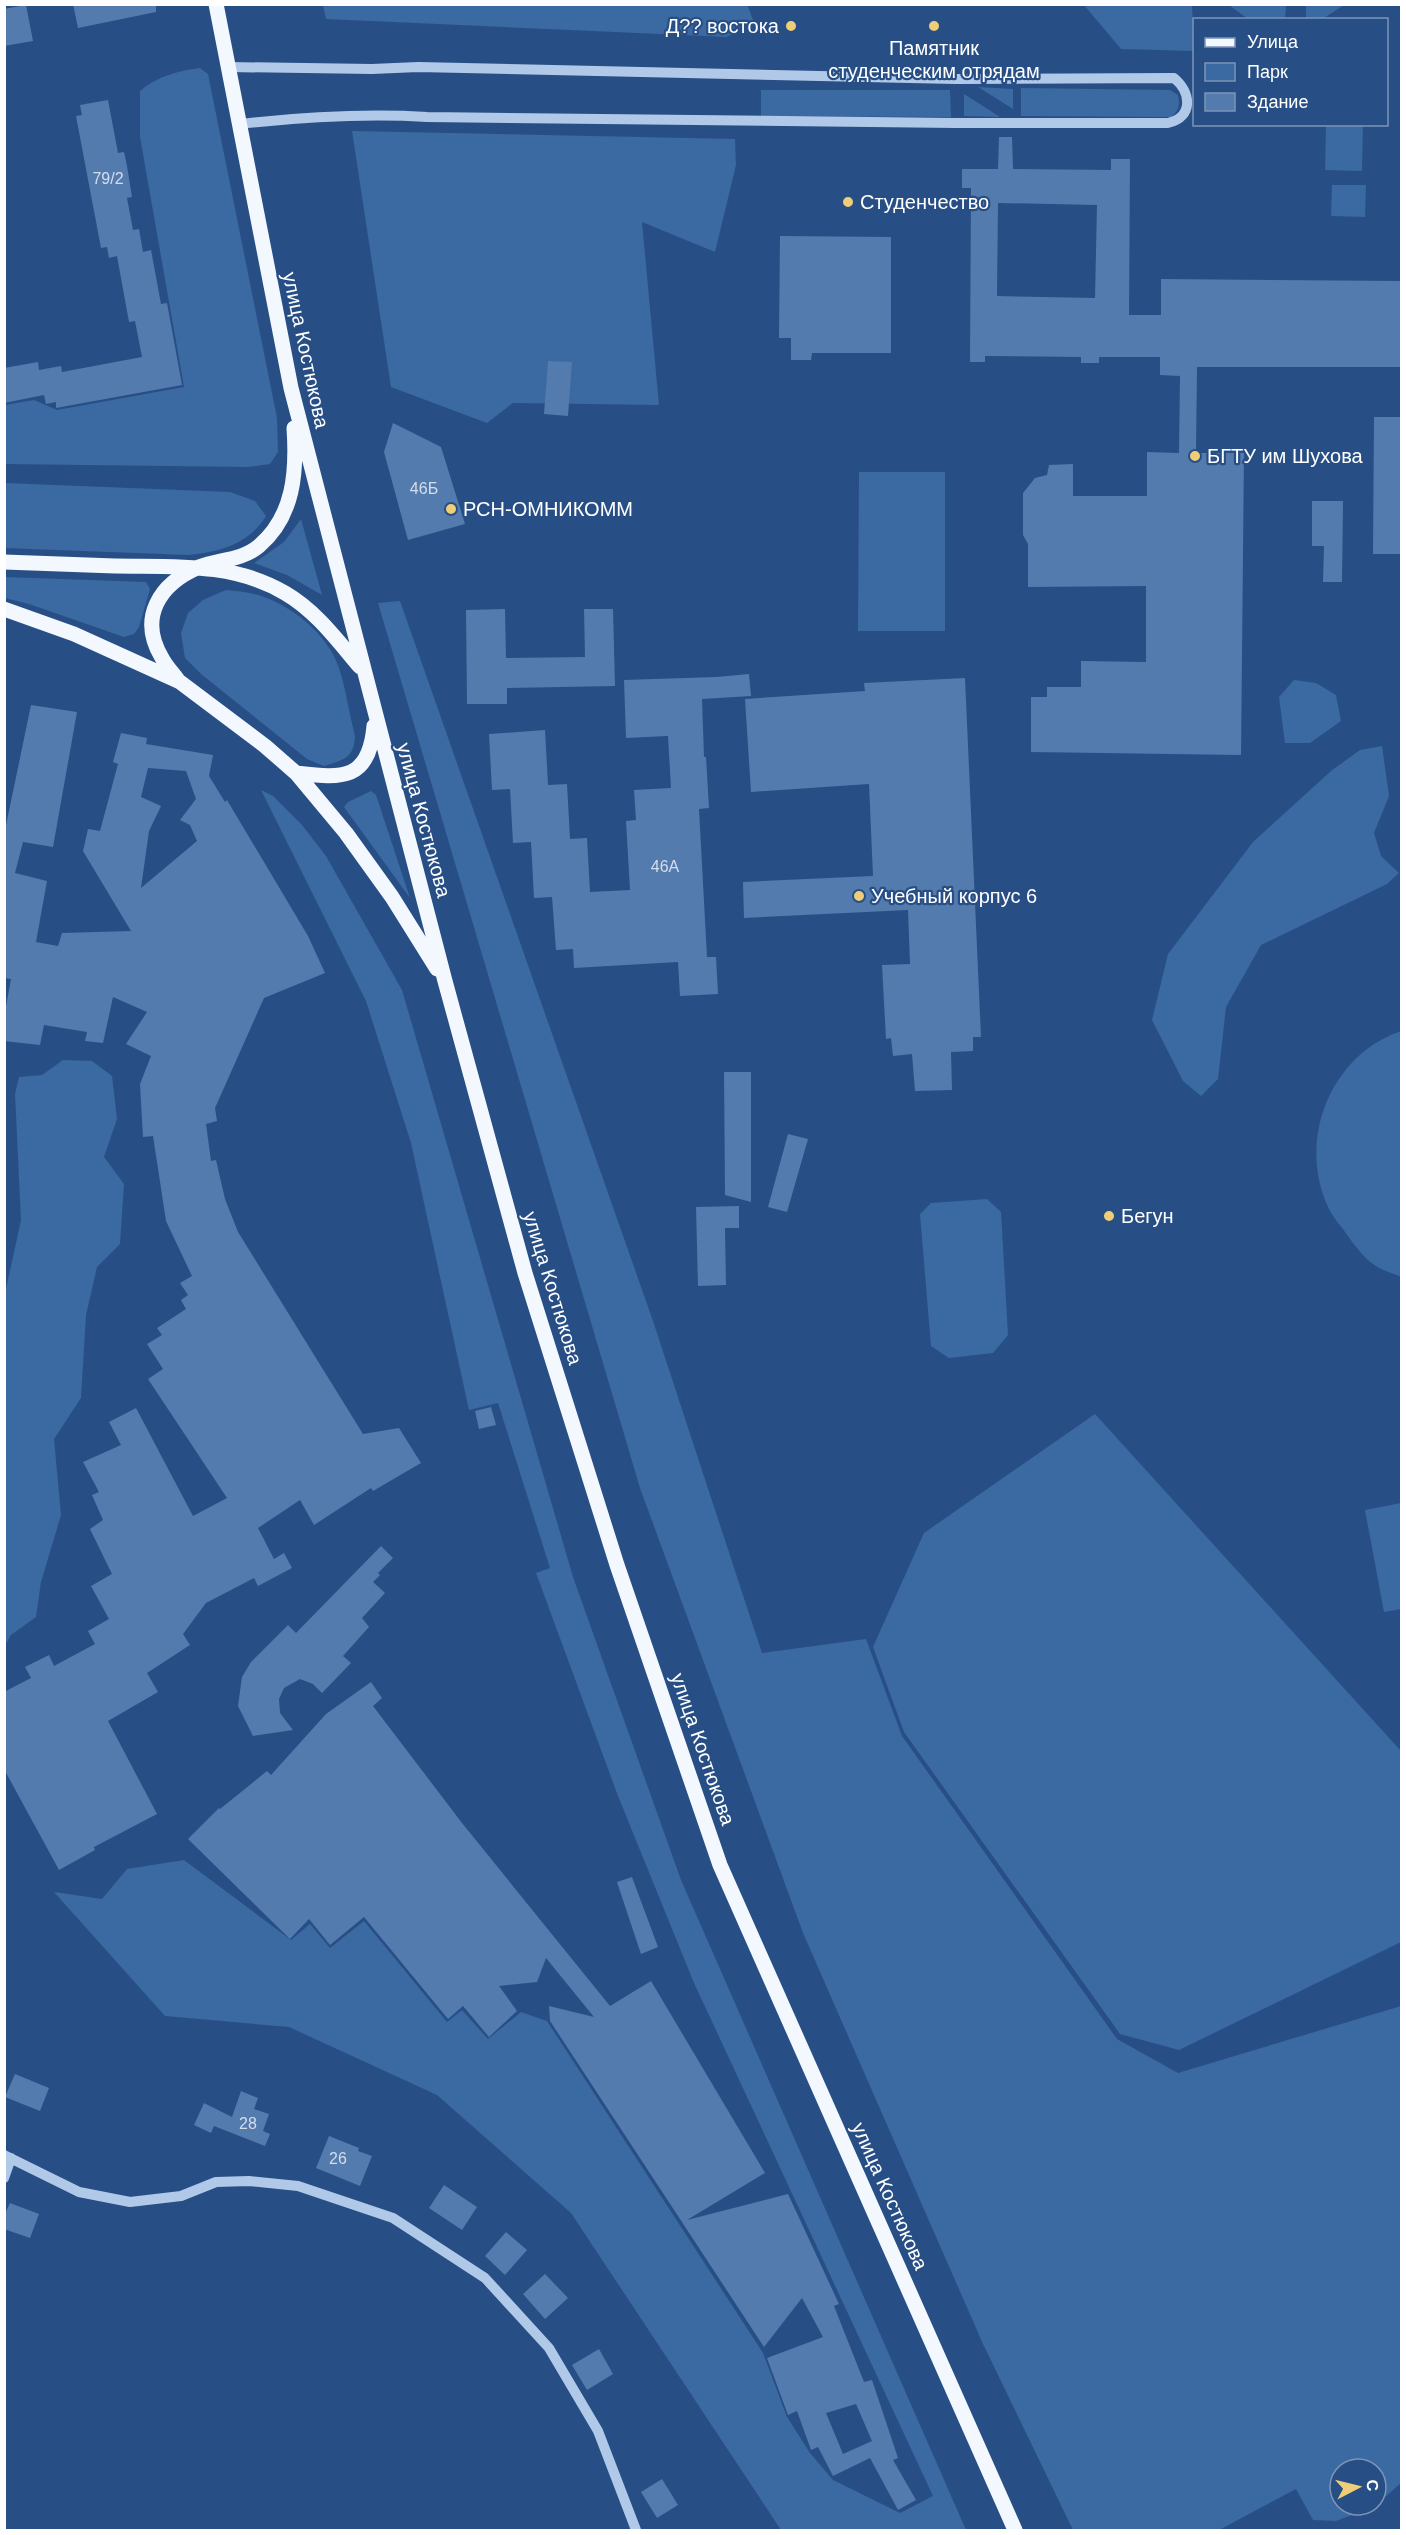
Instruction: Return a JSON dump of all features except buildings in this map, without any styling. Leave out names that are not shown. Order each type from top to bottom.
[{"type":"main road","name":"улица Костюкова","points":[[216,4],[291,388],[375,715],[525,1273],[617,1565],[720,1865],[1015,2530]]},
{"type":"main road","points":[[180,682],[162,658],[152,635],[153,606],[170,583],[200,567],[237,559],[258,547],[284,517],[292,490],[296,462],[291,388]]},
{"type":"main road","points":[[4,562],[200,567],[236,573],[284,592],[305,607],[326,626],[364,671]]},
{"type":"main road","points":[[4,609],[74,634],[180,682],[265,746],[296,773],[346,833],[392,897],[445,981]]},
{"type":"main road","points":[[296,773],[329,777],[346,775],[362,766],[372,748],[375,715]]},
{"type":"street","points":[[228,67],[372,69],[418,67],[956,79],[1174,78],[1184,87],[1187,101],[1185,112],[1178,120],[1168,123],[956,123],[427,117],[373,114],[306,116],[239,124]]},
{"type":"street","points":[[4,2178],[8,2157],[79,2192],[130,2202],[181,2196],[216,2182],[249,2181],[298,2186],[393,2218],[485,2278],[549,2348],[598,2431],[636,2530]]},
{"type":"green space","points":[[747,4],[755,25],[726,37],[326,19],[323,5]]},
{"type":"green space","points":[[1306,4],[1344,5],[1324,18],[1306,18]]},
{"type":"green space","points":[[1084,5],[1192,5],[1193,51],[1121,49]]},
{"type":"green space","points":[[1229,5],[1286,5],[1285,18],[1247,18]]},
{"type":"green space","points":[[200,68],[208,74],[277,418],[278,452],[270,464],[248,467],[5,464],[5,405],[34,400],[57,410],[184,387],[140,137],[140,91],[168,75]]},
{"type":"green space","points":[[978,87],[1013,89],[1013,109]]},
{"type":"green space","points":[[1021,88],[1170,90],[1178,95],[1179,105],[1171,117],[1021,116]]},
{"type":"green space","points":[[761,90],[950,90],[951,117],[761,116]]},
{"type":"green space","points":[[964,94],[1000,117],[964,116]]},
{"type":"green space","points":[[1326,126],[1363,126],[1362,171],[1325,170]]},
{"type":"green space","points":[[352,131],[735,139],[736,165],[715,252],[642,222],[659,405],[513,403],[487,423],[391,387]]},
{"type":"green space","points":[[1332,185],[1366,185],[1365,217],[1331,216]]},
{"type":"green space","points":[[859,472],[945,472],[945,631],[858,631]]},
{"type":"green space","points":[[5,483],[230,492],[255,501],[266,516],[259,526],[242,540],[222,549],[200,554],[5,548]]},
{"type":"green space","points":[[301,519],[322,595],[287,575],[254,563],[284,542]]},
{"type":"green space","points":[[5,577],[146,582],[150,589],[139,627],[134,634],[124,637],[5,598]]},
{"type":"green space","points":[[226,590],[258,595],[283,606],[307,623],[326,644],[339,668],[355,736],[353,749],[347,757],[324,766],[307,759],[201,674],[185,658],[181,633],[188,613],[203,600]]},
{"type":"green space","points":[[400,601],[653,1321],[762,1653],[866,1639],[902,1736],[1117,2039],[1178,2073],[1401,2006],[1401,2483],[1388,2495],[1388,2457],[1328,2457],[1328,2517],[1347,2517],[1336,2521],[1313,2520],[1296,2489],[1219,2530],[1073,2530],[983,2344],[803,1933],[640,1488],[378,603]]},
{"type":"green space","points":[[1294,680],[1316,683],[1336,695],[1341,721],[1310,743],[1285,743],[1279,697]]},
{"type":"green space","points":[[1382,746],[1389,796],[1374,833],[1381,856],[1399,873],[1387,884],[1261,945],[1226,1007],[1218,1079],[1201,1096],[1183,1081],[1152,1020],[1168,954],[1253,842],[1331,771],[1360,750]]},
{"type":"green space","points":[[261,790],[273,796],[302,825],[326,856],[402,990],[573,1577],[681,1880],[966,2530],[781,2530],[571,2213],[437,2095],[289,2027],[165,2016],[54,1892],[102,1899],[127,1869],[184,1860],[291,1940],[310,1924],[330,1948],[364,1921],[447,2022],[462,2010],[488,2039],[521,2012],[547,2021],[763,2353],[787,2417],[810,2453],[833,2480],[900,2513],[933,2496],[694,1983],[618,1796],[536,1573],[550,1568],[498,1403],[469,1410],[411,1143],[366,1001]]},
{"type":"green space","points":[[371,791],[376,795],[410,898],[344,807],[348,802]]},
{"type":"green space","points":[[1402,1031],[1401,1277],[1379,1268],[1367,1259],[1335,1218],[1329,1209],[1320,1183],[1316,1156],[1319,1129],[1326,1104],[1338,1080],[1355,1059],[1376,1043]]},
{"type":"green space","points":[[63,1060],[92,1061],[112,1076],[117,1119],[104,1157],[124,1184],[120,1244],[97,1267],[86,1315],[81,1398],[54,1439],[61,1515],[41,1582],[36,1617],[11,1635],[5,1645],[4,1298],[21,1220],[15,1094],[19,1077],[42,1075]]},
{"type":"green space","points":[[987,1199],[1001,1212],[1008,1335],[993,1353],[949,1358],[931,1346],[920,1214],[931,1203]]},
{"type":"green space","points":[[1095,1414],[1401,1751],[1401,1942],[1179,2050],[1120,2034],[904,1732],[873,1647],[924,1533]]},
{"type":"green space","points":[[1401,1503],[1401,1609],[1384,1612],[1365,1510]]},
{"type":"place","name":"Д?? востока","points":[[791,26]]},
{"type":"place","name":"Памятник студенческим отрядам","points":[[934,26]]},
{"type":"place","name":"Студенчество","points":[[848,202]]},
{"type":"place","name":"БГТУ им Шухова","points":[[1195,456]]},
{"type":"place","name":"РСН-ОМНИКОММ","points":[[451,509]]},
{"type":"place","name":"Учебный корпус 6","points":[[859,896]]},
{"type":"place","name":"Бегун","points":[[1109,1216]]}]
